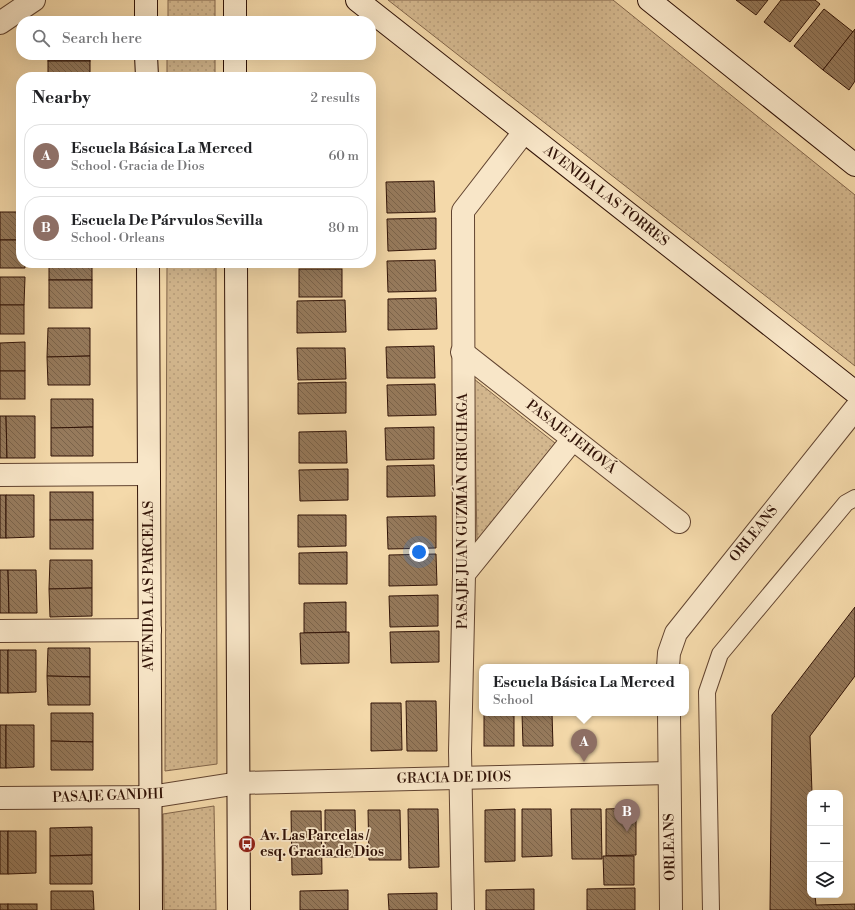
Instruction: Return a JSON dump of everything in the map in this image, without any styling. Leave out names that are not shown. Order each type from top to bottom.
[{"type":"street","points":[[0,23],[34,0]]},
{"type":"street","points":[[146,0],[146,16]]},
{"type":"street","points":[[235,0],[235,16]]},
{"type":"street","name":"AVENIDA LAS TORRES","points":[[357,0],[855,392]]},
{"type":"street","points":[[649,0],[855,165]]},
{"type":"street","points":[[146,60],[146,72]]},
{"type":"street","points":[[235,60],[235,72]]},
{"type":"street","name":"PASAJE JUAN GUZMÁN CRUCHAGA","points":[[463,910],[460,751],[464,574],[462,352],[463,211],[524,132]]},
{"type":"street","name":"AVENIDA LAS PARCELAS","points":[[148,268],[151,910]]},
{"type":"street","points":[[236,268],[239,910]]},
{"type":"street","name":"PASAJE JEHOVÁ","points":[[462,352],[680,522]]},
{"type":"street","name":"ORLEANS","points":[[668,664],[669,653],[676,632],[855,409]]},
{"type":"street","points":[[464,574],[573,439]]},
{"type":"street","points":[[0,475],[149,474]]},
{"type":"street","points":[[0,631],[150,630]]},
{"type":"street","name":"ORLEANS","points":[[669,716],[671,910]]},
{"type":"street","name":"GRACIA DE DIOS","points":[[239,782],[669,772]]},
{"type":"street","name":"PASAJE GANDHI","points":[[0,798],[150,798],[239,782]]},
{"type":"lane","points":[[711,910],[707,692],[720,654],[846,503],[855,498]]},
{"type":"shaded area","points":[[168,0],[215,0],[215,16],[168,16]]},
{"type":"shaded area","points":[[388,0],[613,0],[855,195],[855,366]]},
{"type":"shaded area","points":[[167,60],[215,60],[215,72],[167,72]]},
{"type":"shaded area","points":[[167,268],[216,268],[217,764],[165,771]]},
{"type":"shaded area","points":[[474,379],[555,443],[477,542]]},
{"type":"shaded area","points":[[214,806],[216,910],[164,910],[163,814]]},
{"type":"building","points":[[736,0],[768,0],[756,15]]},
{"type":"building","points":[[781,0],[815,0],[820,4],[790,42],[764,22]]},
{"type":"building","points":[[824,9],[853,32],[823,70],[794,46]]},
{"type":"building","points":[[855,29],[855,81],[849,90],[823,70]]},
{"type":"building","points":[[48,60],[90,60],[90,61]]},
{"type":"building","points":[[48,61],[90,61],[90,72],[48,72]]},
{"type":"building","points":[[434,181],[435,212],[387,213],[386,182]]},
{"type":"building","points":[[0,212],[16,212],[16,240],[0,240]]},
{"type":"building","points":[[436,218],[436,249],[388,251],[387,219]]},
{"type":"building","points":[[0,240],[16,240],[16,268],[0,268]]},
{"type":"building","points":[[435,260],[436,291],[388,292],[387,261]]},
{"type":"building","points":[[49,268],[92,268],[92,280],[49,280]]},
{"type":"building","points":[[299,269],[342,269],[342,297],[299,297]]},
{"type":"building","points":[[0,277],[25,277],[24,305],[0,305]]},
{"type":"building","points":[[49,280],[92,280],[92,308],[49,308]]},
{"type":"building","points":[[436,298],[437,329],[388,330],[388,299]]},
{"type":"building","points":[[345,300],[346,332],[297,333],[297,301]]},
{"type":"building","points":[[0,305],[24,305],[24,334],[0,334]]},
{"type":"building","points":[[48,328],[90,328],[90,356],[47,357]]},
{"type":"building","points":[[25,342],[25,371],[0,371],[0,343]]},
{"type":"building","points":[[434,346],[435,378],[387,378],[386,347]]},
{"type":"building","points":[[297,348],[345,348],[346,379],[298,380]]},
{"type":"building","points":[[90,356],[90,385],[48,385],[47,357]]},
{"type":"building","points":[[0,371],[25,371],[25,399],[0,399]]},
{"type":"building","points":[[346,382],[346,413],[298,414],[298,383]]},
{"type":"building","points":[[435,384],[436,415],[388,416],[387,385]]},
{"type":"building","points":[[51,399],[93,399],[93,427],[51,428]]},
{"type":"building","points":[[0,416],[6,416],[7,458],[0,458]]},
{"type":"building","points":[[6,416],[35,416],[35,458],[7,458]]},
{"type":"building","points":[[93,427],[93,456],[51,456],[51,428]]},
{"type":"building","points":[[434,427],[434,459],[386,460],[385,428]]},
{"type":"building","points":[[346,431],[347,463],[299,463],[299,432]]},
{"type":"building","points":[[434,465],[435,496],[387,497],[387,466]]},
{"type":"building","points":[[348,469],[348,500],[300,501],[299,470]]},
{"type":"building","points":[[50,492],[93,492],[93,520],[50,520]]},
{"type":"building","points":[[0,495],[6,495],[6,538],[0,538]]},
{"type":"building","points":[[6,495],[34,495],[34,537],[6,538]]},
{"type":"building","points":[[298,515],[346,515],[346,546],[298,547]]},
{"type":"building","points":[[436,516],[436,548],[388,549],[387,517]]},
{"type":"building","points":[[50,520],[93,520],[93,549],[50,549]]},
{"type":"building","points":[[347,552],[347,584],[299,584],[299,553]]},
{"type":"building","points":[[436,554],[437,585],[389,586],[389,555]]},
{"type":"building","points":[[50,560],[92,560],[92,588],[49,589]]},
{"type":"building","points":[[0,570],[8,570],[9,613],[0,613]]},
{"type":"building","points":[[8,570],[36,570],[37,613],[9,613]]},
{"type":"building","points":[[92,588],[92,616],[50,617],[49,589]]},
{"type":"building","points":[[438,595],[438,626],[390,627],[389,596]]},
{"type":"building","points":[[346,602],[346,632],[304,633],[304,603]]},
{"type":"building","points":[[855,607],[855,676],[810,736],[812,790],[807,790],[807,898],[815,898],[816,905],[855,904],[855,910],[770,910],[772,715]]},
{"type":"building","points":[[439,631],[439,662],[391,663],[390,632]]},
{"type":"building","points":[[349,632],[349,663],[301,664],[300,633]]},
{"type":"building","points":[[48,648],[90,648],[90,677],[47,676]]},
{"type":"building","points":[[0,650],[8,650],[8,693],[0,693]]},
{"type":"building","points":[[8,650],[36,650],[36,692],[8,693]]},
{"type":"building","points":[[47,676],[90,677],[90,705],[48,705]]},
{"type":"building","points":[[406,701],[436,701],[437,751],[407,751]]},
{"type":"building","points":[[371,703],[401,703],[402,750],[371,751]]},
{"type":"building","points":[[51,713],[93,713],[93,742],[51,741]]},
{"type":"building","points":[[484,716],[514,716],[514,746],[484,746]]},
{"type":"building","points":[[522,716],[552,716],[553,746],[523,746]]},
{"type":"building","points":[[0,725],[6,725],[6,768],[0,768]]},
{"type":"building","points":[[6,725],[34,725],[34,767],[6,768]]},
{"type":"building","points":[[51,741],[93,742],[93,770],[51,770]]},
{"type":"building","points":[[636,808],[636,855],[606,856],[606,809]]},
{"type":"building","points":[[408,809],[438,809],[439,867],[409,868]]},
{"type":"building","points":[[515,809],[515,861],[485,862],[485,810]]},
{"type":"building","points":[[522,809],[551,809],[552,856],[522,857]]},
{"type":"building","points":[[571,809],[601,809],[602,859],[572,859]]},
{"type":"building","points":[[325,810],[355,810],[356,857],[325,857]]},
{"type":"building","points":[[368,810],[400,810],[401,860],[369,860]]},
{"type":"building","points":[[291,811],[321,811],[322,874],[292,875]]},
{"type":"building","points":[[92,827],[92,855],[50,856],[50,828]]},
{"type":"building","points":[[0,831],[8,831],[8,874],[0,874]]},
{"type":"building","points":[[8,831],[36,831],[36,873],[8,874]]},
{"type":"building","points":[[92,855],[92,884],[50,884],[50,856]]},
{"type":"building","points":[[603,856],[634,856],[634,885],[604,885]]},
{"type":"building","points":[[635,888],[635,910],[587,910],[587,889]]},
{"type":"building","points":[[534,889],[534,910],[486,910],[486,890]]},
{"type":"building","points":[[348,890],[348,910],[300,910],[300,891]]},
{"type":"building","points":[[51,891],[93,891],[94,910],[51,910]]},
{"type":"building","points":[[437,893],[437,910],[389,910],[388,894]]},
{"type":"building","points":[[0,904],[8,904],[8,910],[0,910]]},
{"type":"building","points":[[8,904],[37,904],[37,910],[8,910]]},
{"type":"place","name":"Escuela Básica La Merced","points":[[584,762]]},
{"type":"place","name":"Escuela De Párvulos Sevilla","points":[[627,832]]},
{"type":"place","name":"Av. Las Parcelas / esq. Gracia de Dios","points":[[247,844]]}]
